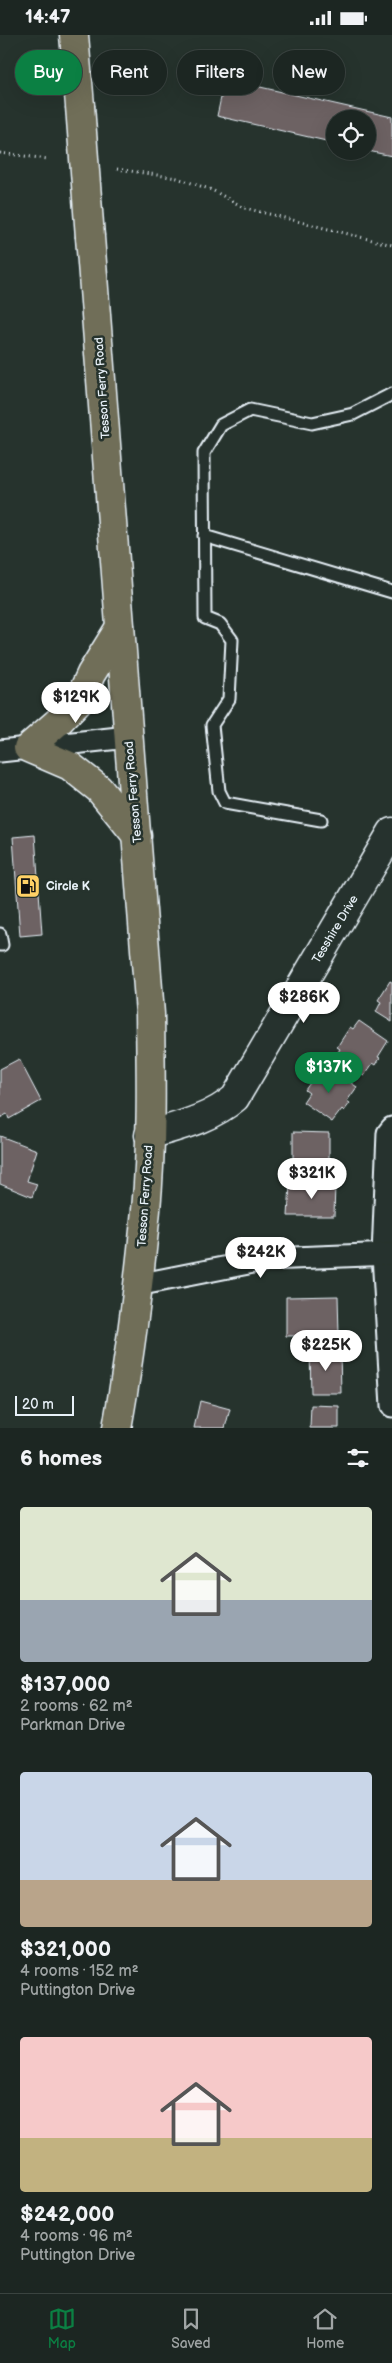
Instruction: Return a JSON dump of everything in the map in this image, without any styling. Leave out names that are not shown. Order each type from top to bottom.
[{"type":"main road","name":"Tesson Ferry Road","points":[[74,35],[150,1013],[146,1209],[129,1360],[117,1428]]},
{"type":"main road","points":[[120,627],[91,674],[79,700],[60,720],[28,748],[70,766],[99,789],[137,835]]},
{"type":"street","points":[[0,751],[128,737]]},
{"type":"street","name":"Tesshire Drive","points":[[149,1135],[202,1119],[221,1110],[235,1098],[392,832]]},
{"type":"street","points":[[392,1128],[388,1133],[387,1254],[392,1406]]},
{"type":"street","points":[[137,1285],[268,1259],[387,1254]]},
{"type":"lane","points":[[321,820],[225,803],[219,791],[212,725],[229,699],[232,640],[220,624],[205,618],[204,453],[221,425],[250,410],[312,423],[353,414],[392,394]]},
{"type":"lane","points":[[204,536],[392,592]]},
{"type":"lane","points":[[0,935],[2,945],[0,945]]},
{"type":"path","points":[[0,153],[48,159]]},
{"type":"path","points":[[117,169],[177,178],[212,190],[244,208],[392,245]]},
{"type":"building","points":[[263,88],[273,90],[273,95],[295,95],[361,110],[326,110],[326,141],[217,116],[222,95],[263,95]]},
{"type":"building","points":[[376,113],[392,117],[392,156],[376,153]]},
{"type":"building","name":"Circle K","points":[[35,835],[42,934],[20,936],[13,837]]},
{"type":"building","points":[[390,981],[392,982],[392,1022],[376,1012],[381,1002],[378,1000]]},
{"type":"building","points":[[359,1021],[388,1041],[378,1057],[380,1058],[376,1065],[373,1063],[364,1076],[335,1057],[340,1049],[337,1047],[350,1027],[353,1029]]},
{"type":"building","points":[[19,1059],[41,1101],[9,1119],[7,1114],[0,1118],[0,1069]]},
{"type":"building","points":[[327,1067],[357,1087],[347,1101],[350,1103],[344,1111],[342,1109],[332,1122],[303,1102],[309,1093],[305,1090],[317,1073],[321,1076]]},
{"type":"building","points":[[293,1132],[329,1133],[329,1176],[293,1175]]},
{"type":"building","points":[[0,1136],[37,1150],[27,1181],[37,1184],[32,1197],[0,1184]]},
{"type":"building","points":[[290,1184],[335,1185],[334,1216],[288,1216]]},
{"type":"building","points":[[338,1296],[339,1335],[286,1336],[286,1297]]},
{"type":"building","points":[[340,1351],[341,1393],[311,1393],[310,1352]]},
{"type":"building","points":[[200,1401],[230,1409],[225,1428],[194,1428]]},
{"type":"building","points":[[311,1405],[339,1406],[339,1428],[310,1428]]},
{"type":"place","name":"Circle K","points":[[28,886]]}]
